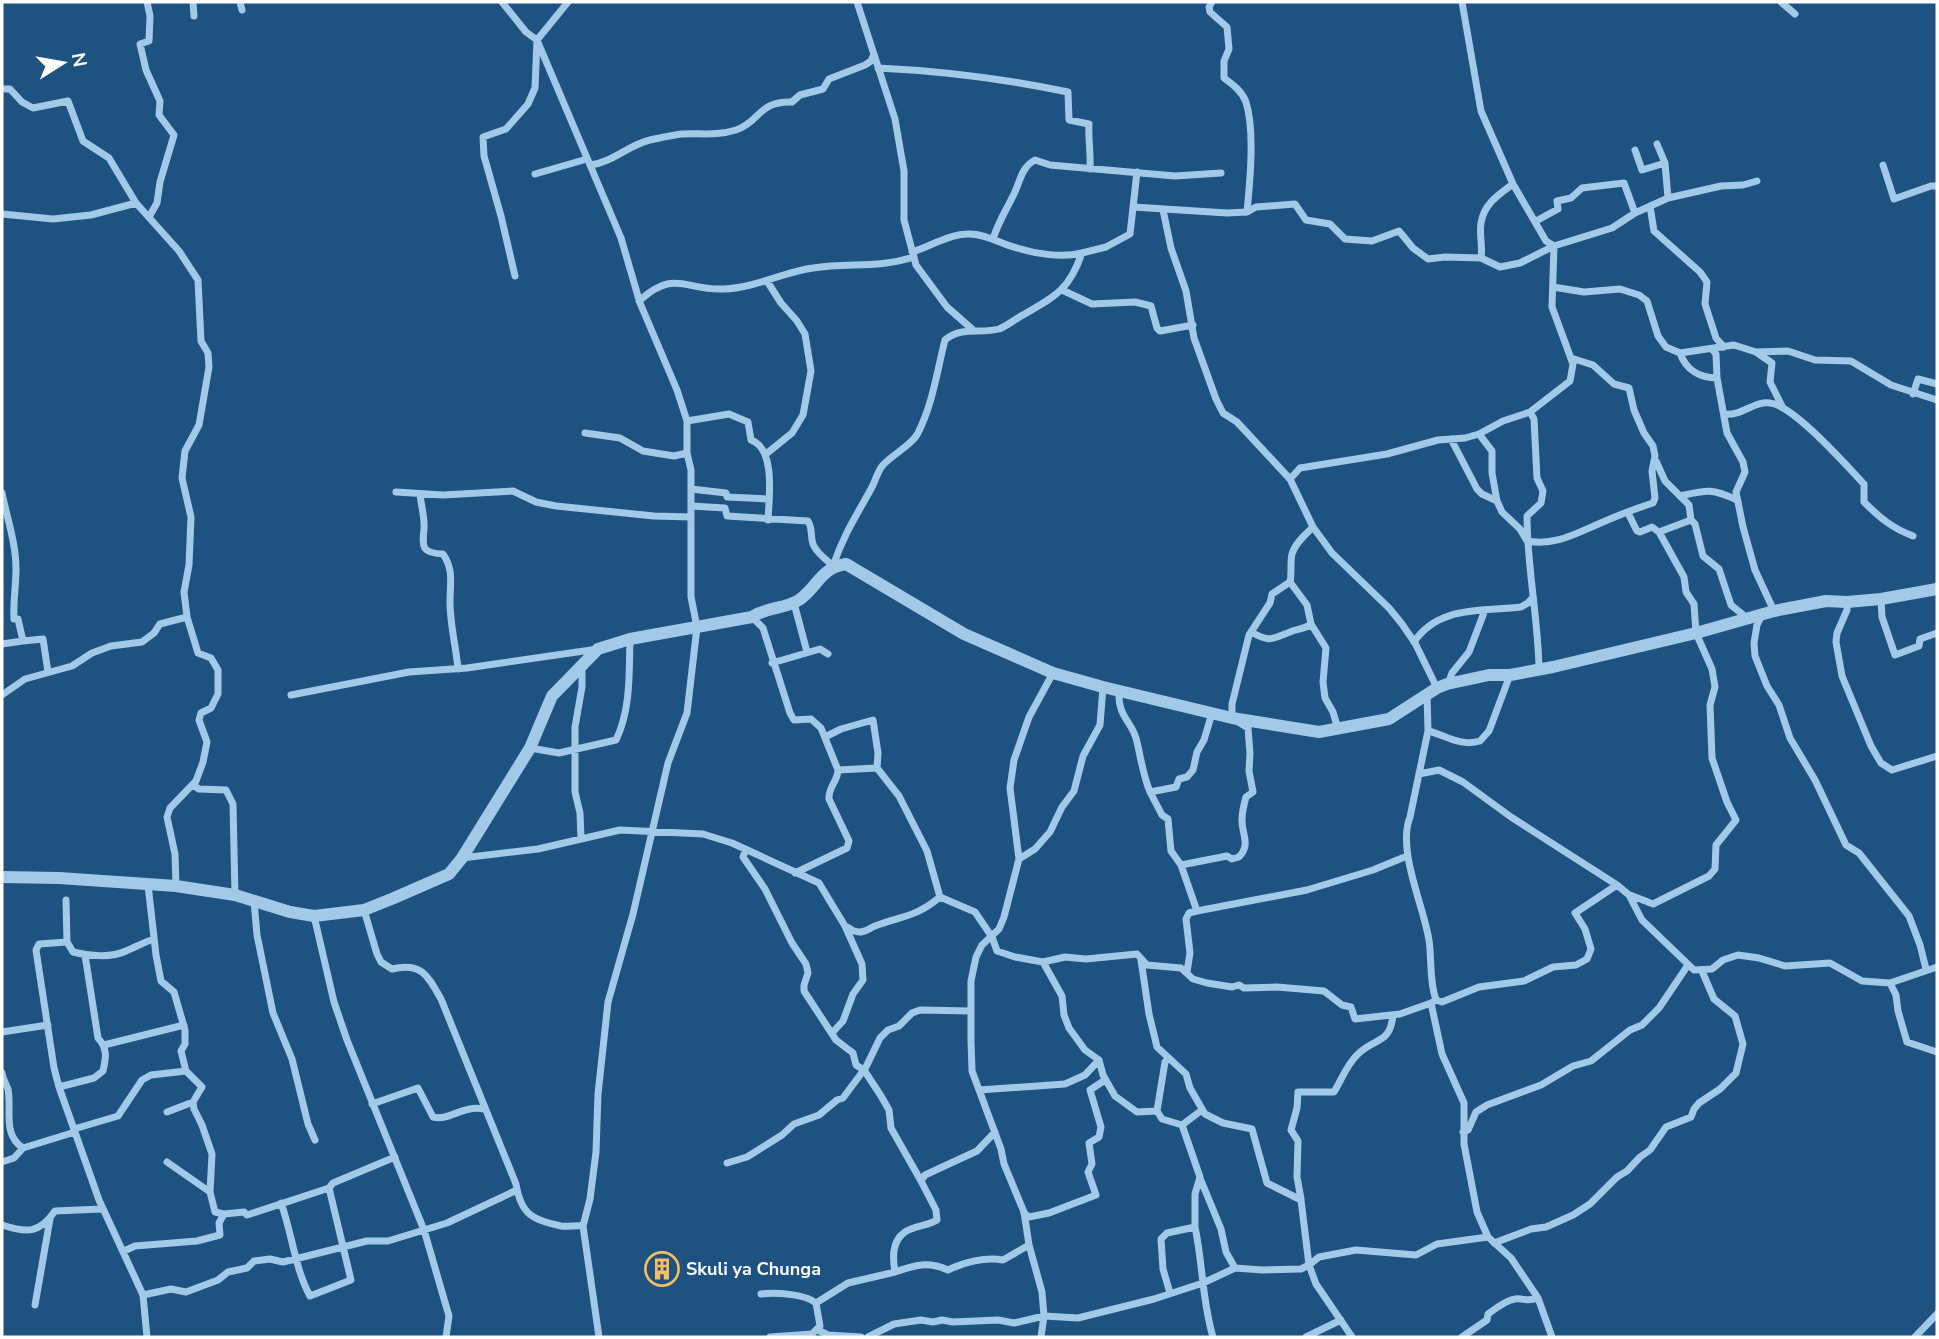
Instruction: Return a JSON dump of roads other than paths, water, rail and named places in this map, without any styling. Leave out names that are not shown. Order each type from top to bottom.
[{"type":"street","points":[[147,2],[150,16],[149,41],[139,44],[146,70],[160,101],[159,115],[174,135],[160,182],[157,203],[149,217]]},
{"type":"street","points":[[194,2],[194,16]]},
{"type":"street","points":[[502,2],[537,40],[621,238],[639,301],[669,369],[687,421],[687,453],[691,470],[691,597],[697,627],[687,713],[668,763],[633,914],[608,1002],[598,1094],[597,1152],[583,1226],[598,1337]]},
{"type":"street","points":[[515,276],[484,156],[483,138],[506,129],[528,104],[535,88],[537,40],[568,2]]},
{"type":"street","points":[[857,2],[895,120],[904,171],[904,220],[916,265],[947,307],[972,329]]},
{"type":"street","points":[[1212,2],[1210,12],[1227,27],[1224,78],[1239,90],[1245,101],[1251,149],[1247,212]]},
{"type":"street","points":[[1462,2],[1481,111],[1513,184],[1546,241],[1554,246]]},
{"type":"street","points":[[1781,2],[1795,15]]},
{"type":"street","points":[[535,174],[617,157],[649,140],[676,135],[706,136],[739,129],[752,121],[765,107],[792,102],[800,95],[823,89],[829,79],[865,65],[873,56]]},
{"type":"street","points":[[878,68],[1036,85],[1068,92],[1069,120],[1089,124],[1088,140],[1092,147],[1090,169]]},
{"type":"street","points":[[2,89],[10,89],[22,102],[33,108],[68,101],[83,141],[109,158],[136,203],[179,251],[198,280],[201,341],[208,353],[209,367],[199,425],[186,451],[182,478],[191,517],[189,565],[184,592],[187,617],[198,653],[211,658],[218,670],[218,694],[211,708],[201,713],[199,720],[207,742],[203,762],[193,785],[170,808],[167,817],[175,854],[176,886]]},
{"type":"street","points":[[1657,144],[1665,163],[1668,198]]},
{"type":"street","points":[[1635,149],[1642,170],[1665,163]]},
{"type":"street","points":[[993,239],[998,221],[1012,200],[1030,162],[1040,160],[1050,165],[1175,176],[1221,173]]},
{"type":"street","points":[[1882,165],[1894,199],[1937,186]]},
{"type":"street","points":[[639,301],[654,288],[669,282],[725,289],[767,281],[815,267],[884,265],[913,255],[952,236],[982,234],[1017,248],[1050,254],[1072,255],[1106,247],[1130,234],[1137,172]]},
{"type":"street","points":[[1133,207],[1247,212],[1256,207],[1295,204],[1306,220],[1330,224],[1345,239],[1372,241],[1399,231],[1413,248],[1428,259],[1472,256],[1500,267],[1520,264],[1554,246],[1612,228],[1635,213],[1668,198],[1757,181]]},
{"type":"street","points":[[1536,221],[1558,209],[1557,201],[1571,198],[1582,188],[1619,183],[1624,183],[1635,213]]},
{"type":"street","points":[[1481,258],[1481,223],[1490,201],[1513,184]]},
{"type":"street","points":[[2,214],[53,219],[92,215],[136,203]]},
{"type":"street","points":[[1650,206],[1654,231],[1700,272],[1707,282],[1705,304],[1716,338],[1724,347]]},
{"type":"street","points":[[1163,210],[1171,248],[1186,291],[1194,338],[1223,413],[1237,422],[1290,479],[1313,527],[1332,553],[1389,608],[1414,642],[1437,688],[1405,831],[1407,856],[1429,941],[1433,1002],[1442,1054],[1464,1103],[1463,1132],[1477,1212],[1491,1240],[1511,1258],[1538,1298],[1551,1337]]},
{"type":"street","points":[[1290,479],[1300,468],[1387,454],[1479,434],[1503,421],[1530,412],[1570,381],[1573,371],[1571,358],[1552,307],[1554,246]]},
{"type":"street","points":[[834,566],[848,526],[878,477],[881,466],[917,436],[935,390],[937,368],[948,337],[972,329],[998,329],[1045,303],[1073,277],[1082,253]]},
{"type":"street","points":[[766,454],[792,433],[803,415],[811,372],[805,334],[767,281]]},
{"type":"street","points":[[1553,286],[1584,292],[1620,289],[1639,295],[1647,301],[1658,336],[1667,347],[1680,353],[1734,345],[1756,352],[1772,363],[1770,382],[1782,406],[1815,432],[1864,484],[1864,502],[1883,521],[1913,536]]},
{"type":"street","points":[[1062,290],[1092,304],[1135,302],[1151,306],[1160,331],[1193,325]]},
{"type":"street","points":[[1712,349],[1718,362],[1717,378],[1727,433],[1743,462],[1745,472],[1737,486],[1737,500],[1748,549],[1769,612]]},
{"type":"street","points":[[1756,352],[1788,351],[1815,359],[1852,361],[1891,385],[1937,400]]},
{"type":"street","points":[[1680,353],[1683,362],[1694,372],[1703,378],[1717,378]]},
{"type":"street","points":[[1571,358],[1593,365],[1614,384],[1629,388],[1644,433],[1653,446],[1655,460],[1665,481],[1689,505],[1703,556],[1719,569],[1731,605],[1747,618]]},
{"type":"street","points":[[1913,394],[1917,379],[1937,384]]},
{"type":"street","points":[[1724,414],[1735,415],[1764,403],[1782,406]]},
{"type":"street","points":[[1530,412],[1534,419],[1537,478],[1543,491],[1541,503],[1527,516],[1539,668]]},
{"type":"street","points":[[687,421],[729,414],[748,422],[751,440],[766,454],[768,520]]},
{"type":"street","points":[[584,433],[620,438],[643,451],[674,456],[687,453]]},
{"type":"street","points":[[1479,434],[1492,451],[1492,473],[1497,501],[1502,512],[1520,529],[1527,541],[1535,543],[1570,538],[1653,503],[1655,498],[1652,471],[1655,460]]},
{"type":"street","points":[[1451,439],[1477,489],[1497,501]]},
{"type":"street","points":[[691,489],[726,493],[727,497],[769,499]]},
{"type":"street","points":[[1680,496],[1706,490],[1737,500]]},
{"type":"street","points":[[396,492],[420,494],[513,491],[536,502],[556,506],[691,517]]},
{"type":"street","points":[[2,493],[14,545],[14,619],[18,619],[23,641]]},
{"type":"street","points":[[420,494],[424,528],[422,542],[431,553],[443,554],[452,573],[450,603],[458,669]]},
{"type":"street","points":[[691,506],[725,508],[727,516],[808,521],[817,552],[834,566]]},
{"type":"street","points":[[1419,774],[1439,770],[1462,782],[1629,895],[1653,904],[1709,876],[1715,869],[1716,845],[1736,820],[1727,803],[1712,758],[1710,705],[1715,687],[1712,668],[1696,633],[1694,604],[1686,592],[1684,577],[1659,532],[1652,527],[1637,531],[1628,513]]},
{"type":"street","points":[[1659,532],[1691,520]]},
{"type":"street","points":[[1232,718],[1232,704],[1251,632],[1270,603],[1272,594],[1290,582],[1293,571],[1292,555],[1313,527]]},
{"type":"street","points":[[291,695],[409,672],[458,669],[598,649],[630,639],[752,617],[758,612],[794,603],[806,595],[822,575],[834,566],[846,564],[964,635],[1053,673],[1232,718],[1319,732],[1389,719],[1437,688],[1469,652],[1485,610]]},
{"type":"street","points":[[1290,582],[1307,605],[1311,624],[1326,648],[1323,682],[1325,698],[1334,712],[1338,729]]},
{"type":"street","points":[[1437,688],[1696,633],[1769,612],[1826,601],[1881,599],[1937,591]]},
{"type":"street","points":[[1414,642],[1433,623],[1462,611],[1521,607],[1533,597]]},
{"type":"street","points":[[1881,599],[1882,617],[1895,655],[1919,646],[1920,639],[1937,634]]},
{"type":"street","points":[[1847,602],[1847,610],[1837,633],[1839,663],[1871,746],[1881,763],[1892,770],[1937,756]]},
{"type":"street","points":[[794,603],[807,652]]},
{"type":"street","points":[[1769,612],[1757,625],[1754,643],[1755,656],[1767,686],[1779,705],[1790,738],[1815,780],[1846,845],[1859,853],[1909,916],[1926,969]]},
{"type":"street","points":[[2,695],[25,679],[72,666],[92,653],[111,646],[142,642],[154,633],[160,624],[187,617]]},
{"type":"street","points":[[752,617],[763,628],[772,663],[794,720],[811,719],[821,728],[838,770],[838,778],[830,788],[829,799],[849,841],[847,848],[795,873]]},
{"type":"street","points":[[1251,632],[1272,639],[1292,630],[1302,630],[1311,624]]},
{"type":"street","points":[[2,643],[43,639],[48,672]]},
{"type":"street","points":[[530,748],[559,753],[616,740],[622,729],[629,694],[630,639]]},
{"type":"street","points":[[2,877],[176,886],[235,895],[290,912],[314,916],[364,909],[449,874],[462,858],[530,748],[552,696],[598,649]]},
{"type":"street","points":[[772,663],[820,649],[828,654]]},
{"type":"street","points":[[581,838],[580,813],[575,792],[575,727],[582,687],[582,663]]},
{"type":"street","points":[[1041,1337],[1044,1316],[1042,1292],[1029,1245],[1024,1212],[1004,1164],[972,1071],[970,1011],[971,981],[976,957],[1004,917],[1019,859],[1010,788],[1014,760],[1029,717],[1053,673]]},
{"type":"street","points":[[1428,731],[1463,743],[1480,741],[1489,731],[1510,674]]},
{"type":"street","points":[[1019,859],[1034,849],[1050,832],[1062,807],[1074,791],[1083,756],[1100,724],[1103,687]]},
{"type":"street","points":[[1119,690],[1118,702],[1124,720],[1137,740],[1140,763],[1150,792],[1162,815],[1168,819],[1171,851],[1181,865],[1197,911]]},
{"type":"street","points":[[1150,792],[1176,787],[1179,779],[1187,777],[1193,770],[1212,713]]},
{"type":"street","points":[[1181,865],[1217,857],[1239,858],[1246,847],[1247,839],[1242,823],[1247,797],[1253,792],[1249,771],[1249,736],[1248,728],[1232,718]]},
{"type":"street","points":[[825,737],[873,720],[878,753],[877,768],[899,796],[927,851],[940,897]]},
{"type":"street","points":[[838,770],[877,768]]},
{"type":"street","points":[[193,785],[199,789],[226,790],[233,804],[235,895]]},
{"type":"street","points":[[462,858],[538,849],[620,830],[703,834],[746,849],[819,883],[845,926],[862,964],[863,980],[853,995],[843,1021],[832,1033]]},
{"type":"street","points":[[746,849],[743,857],[765,889],[792,943],[806,964],[808,973],[804,991],[841,1045],[853,1053],[856,1065],[864,1070],[889,1110],[891,1128],[936,1210],[937,1220],[904,1233],[894,1247],[892,1255],[895,1272]]},
{"type":"street","points":[[1187,972],[1190,953],[1186,919],[1189,912],[1307,890],[1373,870],[1407,856]]},
{"type":"street","points":[[148,885],[161,981],[174,992],[184,1026],[185,1044],[181,1051],[186,1071],[202,1087],[193,1102],[167,1112]]},
{"type":"street","points":[[940,897],[975,912],[992,937],[997,951],[1015,957],[1042,962],[1065,957],[1086,959],[1137,954],[1147,965],[1181,968],[1193,979],[1225,986],[1309,988],[1324,991],[1342,1005],[1351,1007],[1355,1019],[1393,1015],[1433,1002],[1442,1002],[1479,987],[1524,981],[1553,967],[1576,965],[1587,959],[1591,949],[1585,929],[1575,913],[1617,885]]},
{"type":"street","points":[[1629,895],[1642,920],[1694,970],[1712,969],[1730,956],[1738,956],[1759,958],[1786,966],[1830,963],[1862,981],[1891,983],[1937,967]]},
{"type":"street","points":[[845,926],[855,932],[866,932],[875,926],[910,917],[940,897]]},
{"type":"street","points":[[66,900],[66,942],[74,952],[85,956],[124,953],[140,943],[154,939]]},
{"type":"street","points":[[254,901],[257,935],[273,1013],[292,1059],[308,1125],[316,1140]]},
{"type":"street","points":[[364,909],[381,962],[392,970],[407,966],[427,974],[441,999],[523,1206],[532,1218],[559,1226],[583,1226]]},
{"type":"street","points":[[314,916],[334,1002],[372,1104],[424,1230],[449,1316],[446,1337]]},
{"type":"street","points":[[66,942],[39,944],[36,950],[59,1087],[102,1209],[143,1295],[147,1337]]},
{"type":"street","points":[[59,1087],[94,1078],[103,1071],[106,1056],[104,1045],[98,1038],[85,956]]},
{"type":"street","points":[[1141,959],[1153,1036],[1157,1046],[1186,1073],[1190,1088],[1202,1111],[1223,1123],[1252,1129],[1268,1183],[1301,1200]]},
{"type":"street","points":[[1042,962],[1062,996],[1064,1015],[1069,1028],[1086,1050],[1099,1060],[1105,1080],[1115,1096],[1137,1112],[1157,1111]]},
{"type":"street","points":[[1463,1132],[1468,1130],[1476,1112],[1487,1105],[1541,1085],[1573,1066],[1591,1061],[1630,1030],[1642,1025],[1659,1008],[1688,965]]},
{"type":"street","points":[[868,1337],[901,1322],[975,1319],[1022,1323],[1044,1316],[1079,1318],[1154,1299],[1203,1283],[1235,1268],[1301,1269],[1319,1257],[1356,1250],[1416,1255],[1437,1244],[1491,1240],[1546,1227],[1590,1204],[1650,1150],[1667,1127],[1691,1117],[1693,1108],[1720,1089],[1736,1073],[1743,1044],[1735,1016],[1714,999],[1702,971]]},
{"type":"street","points":[[1891,983],[1907,1042],[1937,1052]]},
{"type":"street","points":[[727,1163],[747,1157],[794,1124],[826,1111],[837,1100],[848,1095],[880,1038],[912,1013],[920,1010],[970,1011]]},
{"type":"street","points":[[1352,1337],[1316,1284],[1309,1265],[1297,1177],[1298,1141],[1291,1130],[1298,1093],[1334,1092],[1359,1052],[1387,1036],[1393,1015]]},
{"type":"street","points":[[2,1032],[48,1026]]},
{"type":"street","points":[[104,1045],[184,1026]]},
{"type":"street","points":[[1169,1058],[1165,1062],[1157,1111],[1162,1119],[1182,1125]]},
{"type":"street","points":[[979,1090],[1065,1084],[1085,1075],[1099,1060]]},
{"type":"street","points":[[2,1162],[14,1158],[23,1148],[118,1116],[142,1080],[151,1076],[186,1071]]},
{"type":"street","points":[[2,1073],[8,1089],[8,1122],[16,1143],[23,1148]]},
{"type":"street","points":[[1024,1212],[1028,1217],[1049,1213],[1096,1195],[1088,1172],[1091,1164],[1089,1143],[1099,1137],[1101,1127],[1090,1090],[1105,1080]]},
{"type":"street","points":[[372,1104],[418,1088],[433,1118],[439,1119],[471,1107],[484,1109]]},
{"type":"street","points":[[193,1102],[212,1154],[210,1192],[215,1212],[244,1212],[247,1215],[329,1188],[333,1183],[395,1157]]},
{"type":"street","points":[[1182,1125],[1202,1111]]},
{"type":"street","points":[[1182,1125],[1221,1229],[1226,1252],[1235,1268]]},
{"type":"street","points":[[921,1181],[934,1170],[977,1151],[995,1132]]},
{"type":"street","points":[[167,1162],[210,1192]]},
{"type":"street","points":[[1200,1177],[1195,1194],[1195,1227],[1207,1314],[1213,1337]]},
{"type":"street","points":[[281,1203],[304,1285],[310,1296],[351,1280],[329,1188]]},
{"type":"street","points":[[143,1295],[171,1289],[186,1292],[218,1280],[228,1272],[247,1268],[254,1261],[270,1259],[284,1262],[368,1241],[388,1241],[447,1223],[517,1190]]},
{"type":"street","points":[[2,1224],[20,1231],[33,1230],[47,1223],[55,1211],[102,1209]]},
{"type":"street","points":[[124,1251],[135,1246],[197,1241],[220,1236],[219,1223],[224,1214]]},
{"type":"street","points":[[35,1305],[50,1218]]},
{"type":"street","points":[[1170,1293],[1163,1269],[1161,1239],[1167,1233],[1195,1227]]},
{"type":"street","points":[[816,1303],[848,1283],[895,1272],[919,1263],[934,1264],[948,1270],[968,1263],[1003,1260],[1029,1245]]},
{"type":"street","points":[[761,1294],[775,1292],[811,1299],[816,1303],[820,1326],[818,1330],[812,1334],[770,1337]]},
{"type":"street","points":[[1462,1337],[1487,1320],[1488,1314],[1506,1303],[1516,1299],[1528,1302],[1538,1298]]},
{"type":"street","points":[[1915,1337],[1937,1314]]},
{"type":"street","points":[[1306,1337],[1341,1320]]},
{"type":"street","points":[[818,1330],[828,1335],[861,1337]]},
{"type":"place","name":"Skuli ya Chunga","points":[[662,1269]]}]
